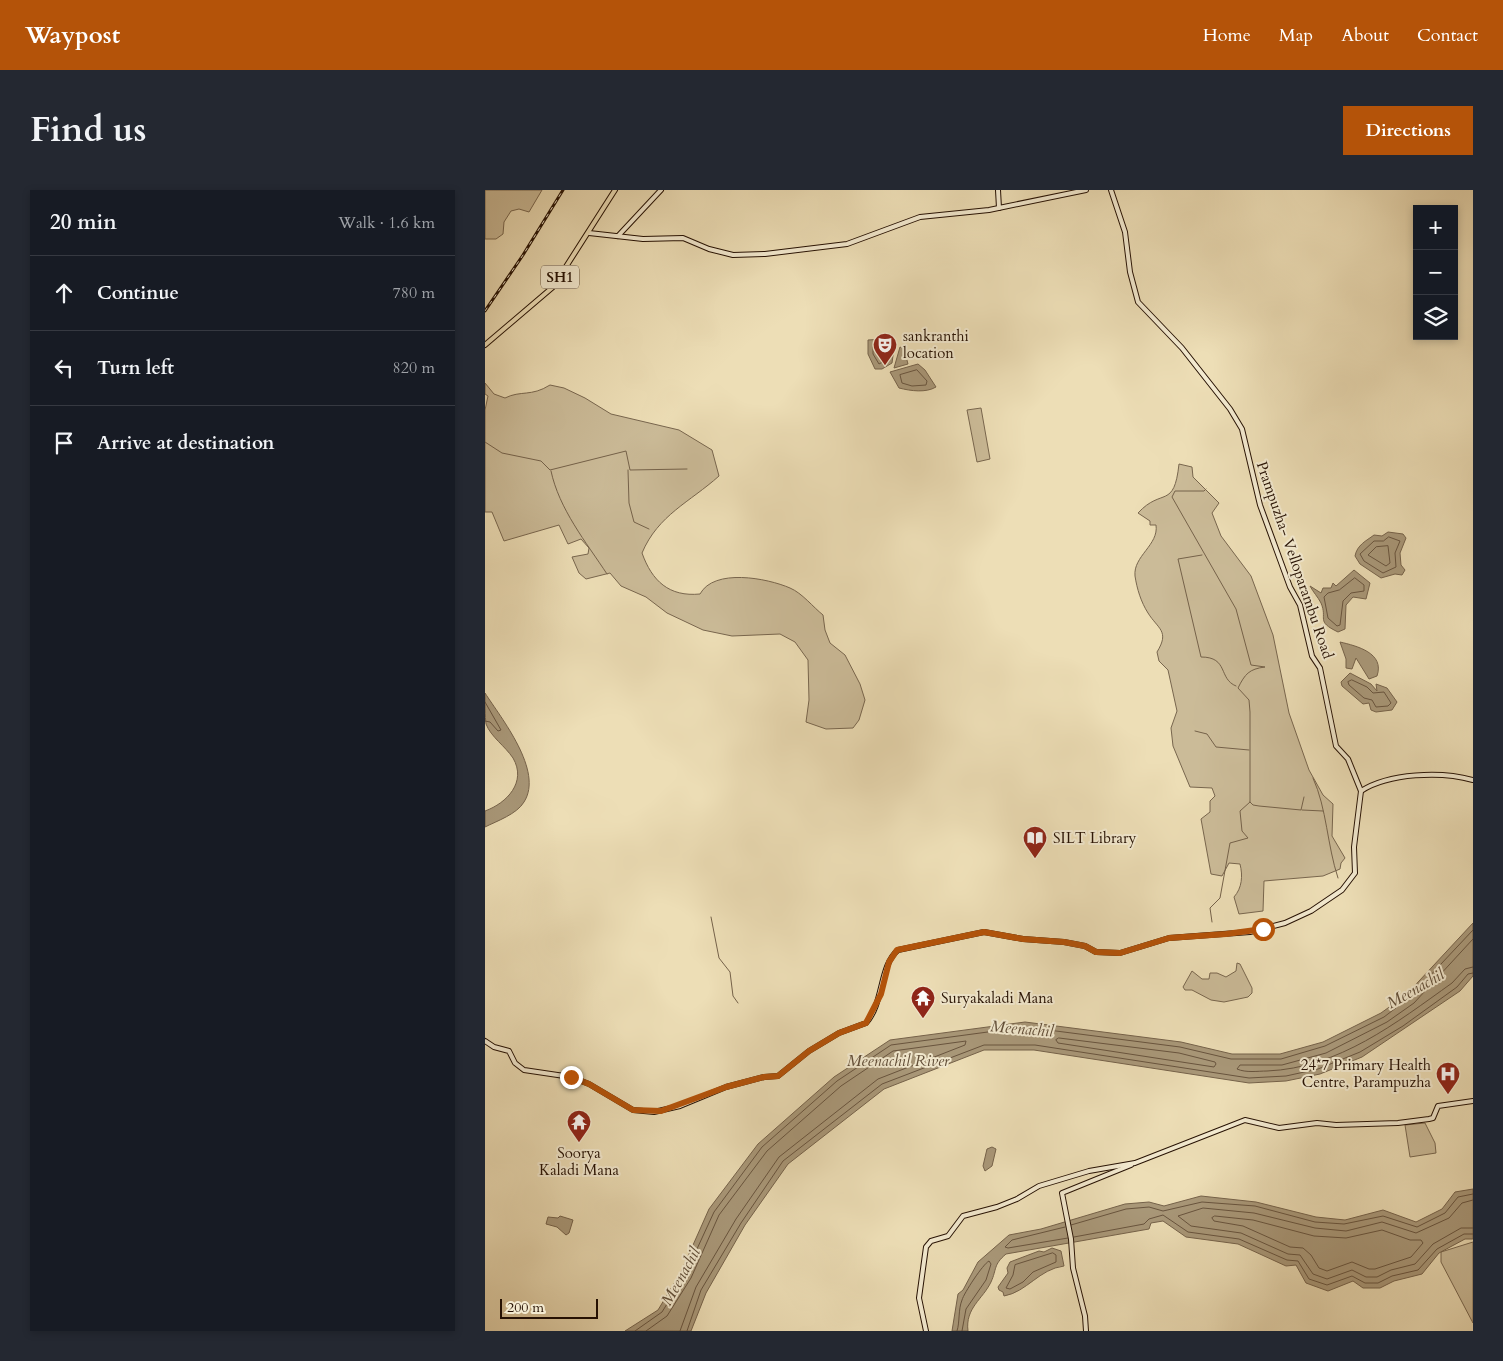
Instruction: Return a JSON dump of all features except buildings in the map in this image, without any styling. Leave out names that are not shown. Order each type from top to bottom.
[{"type":"main road","name":"SH1","points":[[485,345],[553,287],[615,190]]},
{"type":"main road","points":[[618,236],[661,190]]},
{"type":"main road","points":[[998,190],[999,208]]},
{"type":"main road","points":[[589,233],[649,240],[683,238],[709,249],[733,254],[765,254],[847,244],[920,217],[999,208],[1086,190]]},
{"type":"main road","name":"Prampuzha- Velloparambu Road","points":[[1111,190],[1125,232],[1130,272],[1138,302],[1182,348],[1237,418],[1261,505],[1290,586],[1300,605],[1313,656],[1320,668],[1336,746],[1348,759],[1361,791]]},
{"type":"main road","points":[[485,1042],[494,1048],[509,1051],[515,1063],[524,1070],[571,1077],[589,1084],[633,1110],[661,1111],[726,1087],[764,1077],[778,1076],[809,1051],[839,1033],[866,1023],[881,994],[889,962],[897,950],[984,932],[1023,939],[1064,942],[1085,946],[1096,952],[1120,953],[1169,938],[1250,932],[1285,924],[1342,890],[1355,874],[1354,846],[1361,791],[1373,783],[1441,774],[1473,780]]},
{"type":"main road","points":[[1086,1331],[1085,1316],[1073,1268],[1069,1225],[1062,1193],[1245,1120],[1279,1128],[1317,1123],[1336,1125],[1398,1123],[1433,1118],[1438,1106],[1473,1101]]},
{"type":"main road","points":[[926,1331],[919,1298],[926,1247],[931,1241],[948,1236],[956,1222],[963,1216],[997,1208],[1039,1186],[1089,1171],[1135,1164]]},
{"type":"shaded area","points":[[485,190],[542,190],[529,212],[519,209],[511,211],[504,222],[503,234],[496,239],[485,239]]},
{"type":"shaded area","points":[[485,383],[494,394],[505,398],[516,394],[537,391],[550,385],[564,388],[611,414],[679,430],[712,450],[719,476],[676,510],[657,529],[642,553],[646,563],[651,572],[663,585],[679,593],[700,594],[707,586],[717,581],[729,578],[742,578],[780,584],[799,593],[823,615],[825,630],[830,643],[845,655],[860,684],[865,700],[859,720],[853,728],[826,729],[806,722],[809,700],[808,660],[795,642],[780,634],[732,636],[703,630],[667,613],[646,597],[621,586],[610,573],[586,579],[579,573],[572,557],[588,554],[589,548],[581,539],[568,544],[559,525],[504,541],[492,512],[485,512],[485,410],[488,396],[485,394]]},
{"type":"shaded area","points":[[981,408],[990,459],[977,462],[967,410]]},
{"type":"shaded area","points":[[1179,464],[1192,467],[1193,477],[1219,503],[1212,513],[1221,536],[1251,576],[1273,635],[1289,713],[1309,770],[1323,795],[1333,804],[1332,836],[1345,858],[1341,863],[1340,869],[1323,876],[1264,881],[1263,911],[1239,914],[1234,897],[1239,890],[1241,882],[1240,864],[1229,863],[1222,876],[1211,874],[1201,819],[1210,812],[1210,801],[1215,796],[1212,788],[1190,787],[1173,746],[1171,728],[1177,711],[1168,670],[1159,661],[1157,652],[1163,635],[1143,604],[1135,576],[1138,562],[1154,539],[1156,532],[1156,525],[1150,525],[1150,521],[1138,513],[1146,505],[1170,493],[1177,478]]},
{"type":"shaded area","points":[[1237,963],[1240,964],[1252,988],[1252,993],[1248,997],[1224,1002],[1211,1000],[1192,990],[1185,990],[1183,987],[1192,971],[1202,979],[1209,979],[1210,973],[1217,973],[1226,977],[1236,971]]},
{"type":"shaded area","points":[[1425,1123],[1435,1143],[1436,1153],[1410,1157],[1405,1125]]},
{"type":"shaded area","points":[[1473,1242],[1473,1323],[1441,1262],[1441,1252]]},
{"type":"water","points":[[884,339],[894,348],[892,363],[882,369],[875,369],[868,354],[868,340]]},
{"type":"water","points":[[900,347],[904,349],[908,364],[894,368]]},
{"type":"water","points":[[918,364],[925,370],[936,387],[918,391],[899,388],[890,372]]},
{"type":"water","points":[[1388,532],[1403,534],[1406,538],[1400,553],[1401,565],[1405,570],[1402,575],[1395,574],[1381,578],[1360,564],[1355,556],[1365,541],[1374,535],[1382,536]]},
{"type":"water","points":[[1354,570],[1370,583],[1366,599],[1353,597],[1346,605],[1345,629],[1338,632],[1324,622],[1323,608],[1310,586],[1321,593],[1323,588],[1331,588],[1333,583],[1336,586]]},
{"type":"water","points":[[1340,642],[1361,648],[1373,656],[1377,662],[1377,676],[1369,679],[1356,658],[1352,669],[1346,668],[1346,659]]},
{"type":"water","points":[[1350,673],[1371,684],[1377,691],[1376,684],[1387,688],[1397,702],[1392,710],[1376,712],[1371,710],[1369,703],[1363,704],[1342,686],[1341,682]]},
{"type":"water","points":[[485,693],[510,730],[525,760],[529,775],[529,789],[524,802],[517,810],[485,827],[485,811],[501,803],[507,797],[513,790],[518,775],[513,758],[491,733],[486,724]]},
{"type":"water","name":"Meenachil River","points":[[1473,923],[1473,976],[1460,991],[1362,1057],[1320,1074],[1286,1081],[1249,1083],[1034,1050],[984,1050],[884,1089],[788,1164],[745,1225],[706,1293],[691,1331],[625,1331],[658,1310],[681,1272],[709,1209],[758,1144],[834,1077],[890,1040],[1025,1022],[1181,1042],[1232,1054],[1280,1054],[1323,1042],[1381,1013],[1406,995]]},
{"type":"water","points":[[992,1147],[996,1149],[992,1166],[985,1171],[983,1166],[987,1149]]},
{"type":"water","points":[[1473,1189],[1473,1239],[1465,1239],[1439,1253],[1422,1274],[1394,1281],[1380,1288],[1363,1288],[1353,1281],[1328,1291],[1306,1283],[1296,1265],[1286,1266],[1238,1244],[1186,1237],[1163,1221],[1151,1223],[1149,1229],[1006,1254],[997,1264],[988,1288],[975,1304],[969,1316],[968,1331],[952,1331],[958,1294],[963,1290],[978,1262],[1009,1235],[1041,1229],[1125,1204],[1149,1202],[1164,1206],[1201,1196],[1256,1202],[1316,1217],[1345,1220],[1383,1210],[1416,1222],[1442,1209],[1455,1192]]},
{"type":"water","points":[[560,1216],[573,1220],[569,1233],[566,1235],[557,1227],[546,1224],[548,1217],[558,1218]]},
{"type":"water","points":[[1052,1248],[1061,1251],[1064,1266],[1047,1271],[1020,1290],[1004,1296],[998,1287],[1008,1273],[1007,1268],[1010,1262]]},
{"type":"waterway","points":[[485,442],[502,453],[541,461],[550,470],[626,451],[630,470],[687,469]]},
{"type":"waterway","points":[[628,470],[629,503],[634,522],[649,529]]},
{"type":"waterway","points":[[551,471],[560,499],[567,512],[607,574]]},
{"type":"waterway","points":[[1206,489],[1204,491],[1175,491],[1172,497],[1236,609],[1251,665],[1265,667],[1248,673],[1238,688],[1249,700],[1250,712],[1250,802],[1240,811],[1242,831],[1248,838],[1230,843],[1220,898],[1210,908],[1212,922]]},
{"type":"waterway","points":[[1202,555],[1178,559],[1201,657],[1210,658],[1220,664],[1227,679],[1236,686]]},
{"type":"waterway","points":[[1195,731],[1207,734],[1216,747],[1249,750]]},
{"type":"waterway","points":[[1313,778],[1318,790],[1338,878]]},
{"type":"waterway","points":[[1250,802],[1253,805],[1259,806],[1301,810],[1304,797]]},
{"type":"waterway","points":[[1302,810],[1323,811]]},
{"type":"waterway","points":[[711,917],[719,958],[730,972],[733,996],[738,1003]]},
{"type":"railway","points":[[485,311],[523,255],[563,190]]},
{"type":"place","name":"sankranthi location","points":[[885,366]]},
{"type":"place","name":"SILT Library","points":[[1035,859]]},
{"type":"place","name":"Suryakaladi Mana","points":[[923,1019]]},
{"type":"place","name":"24*7 Primary Health Centre, Parampuzha","points":[[1448,1095]]},
{"type":"place","name":"Soorya Kaladi Mana","points":[[579,1143]]},
{"type":"route","points":[[571,1077],[589,1084],[633,1110],[655,1112],[680,1106],[726,1087],[764,1077],[778,1076],[809,1051],[839,1033],[866,1023],[881,994],[892,955],[897,950],[922,944],[984,932],[1023,939],[1064,942],[1085,946],[1096,952],[1120,953],[1141,947],[1153,941],[1169,938],[1250,932],[1263,929]]},
{"type":"water label","name":"Meenachil","points":[[1415,988]]},
{"type":"water label","name":"Meenachil","points":[[1022,1028]]},
{"type":"water label","name":"Meenachil","points":[[680,1276]]}]
